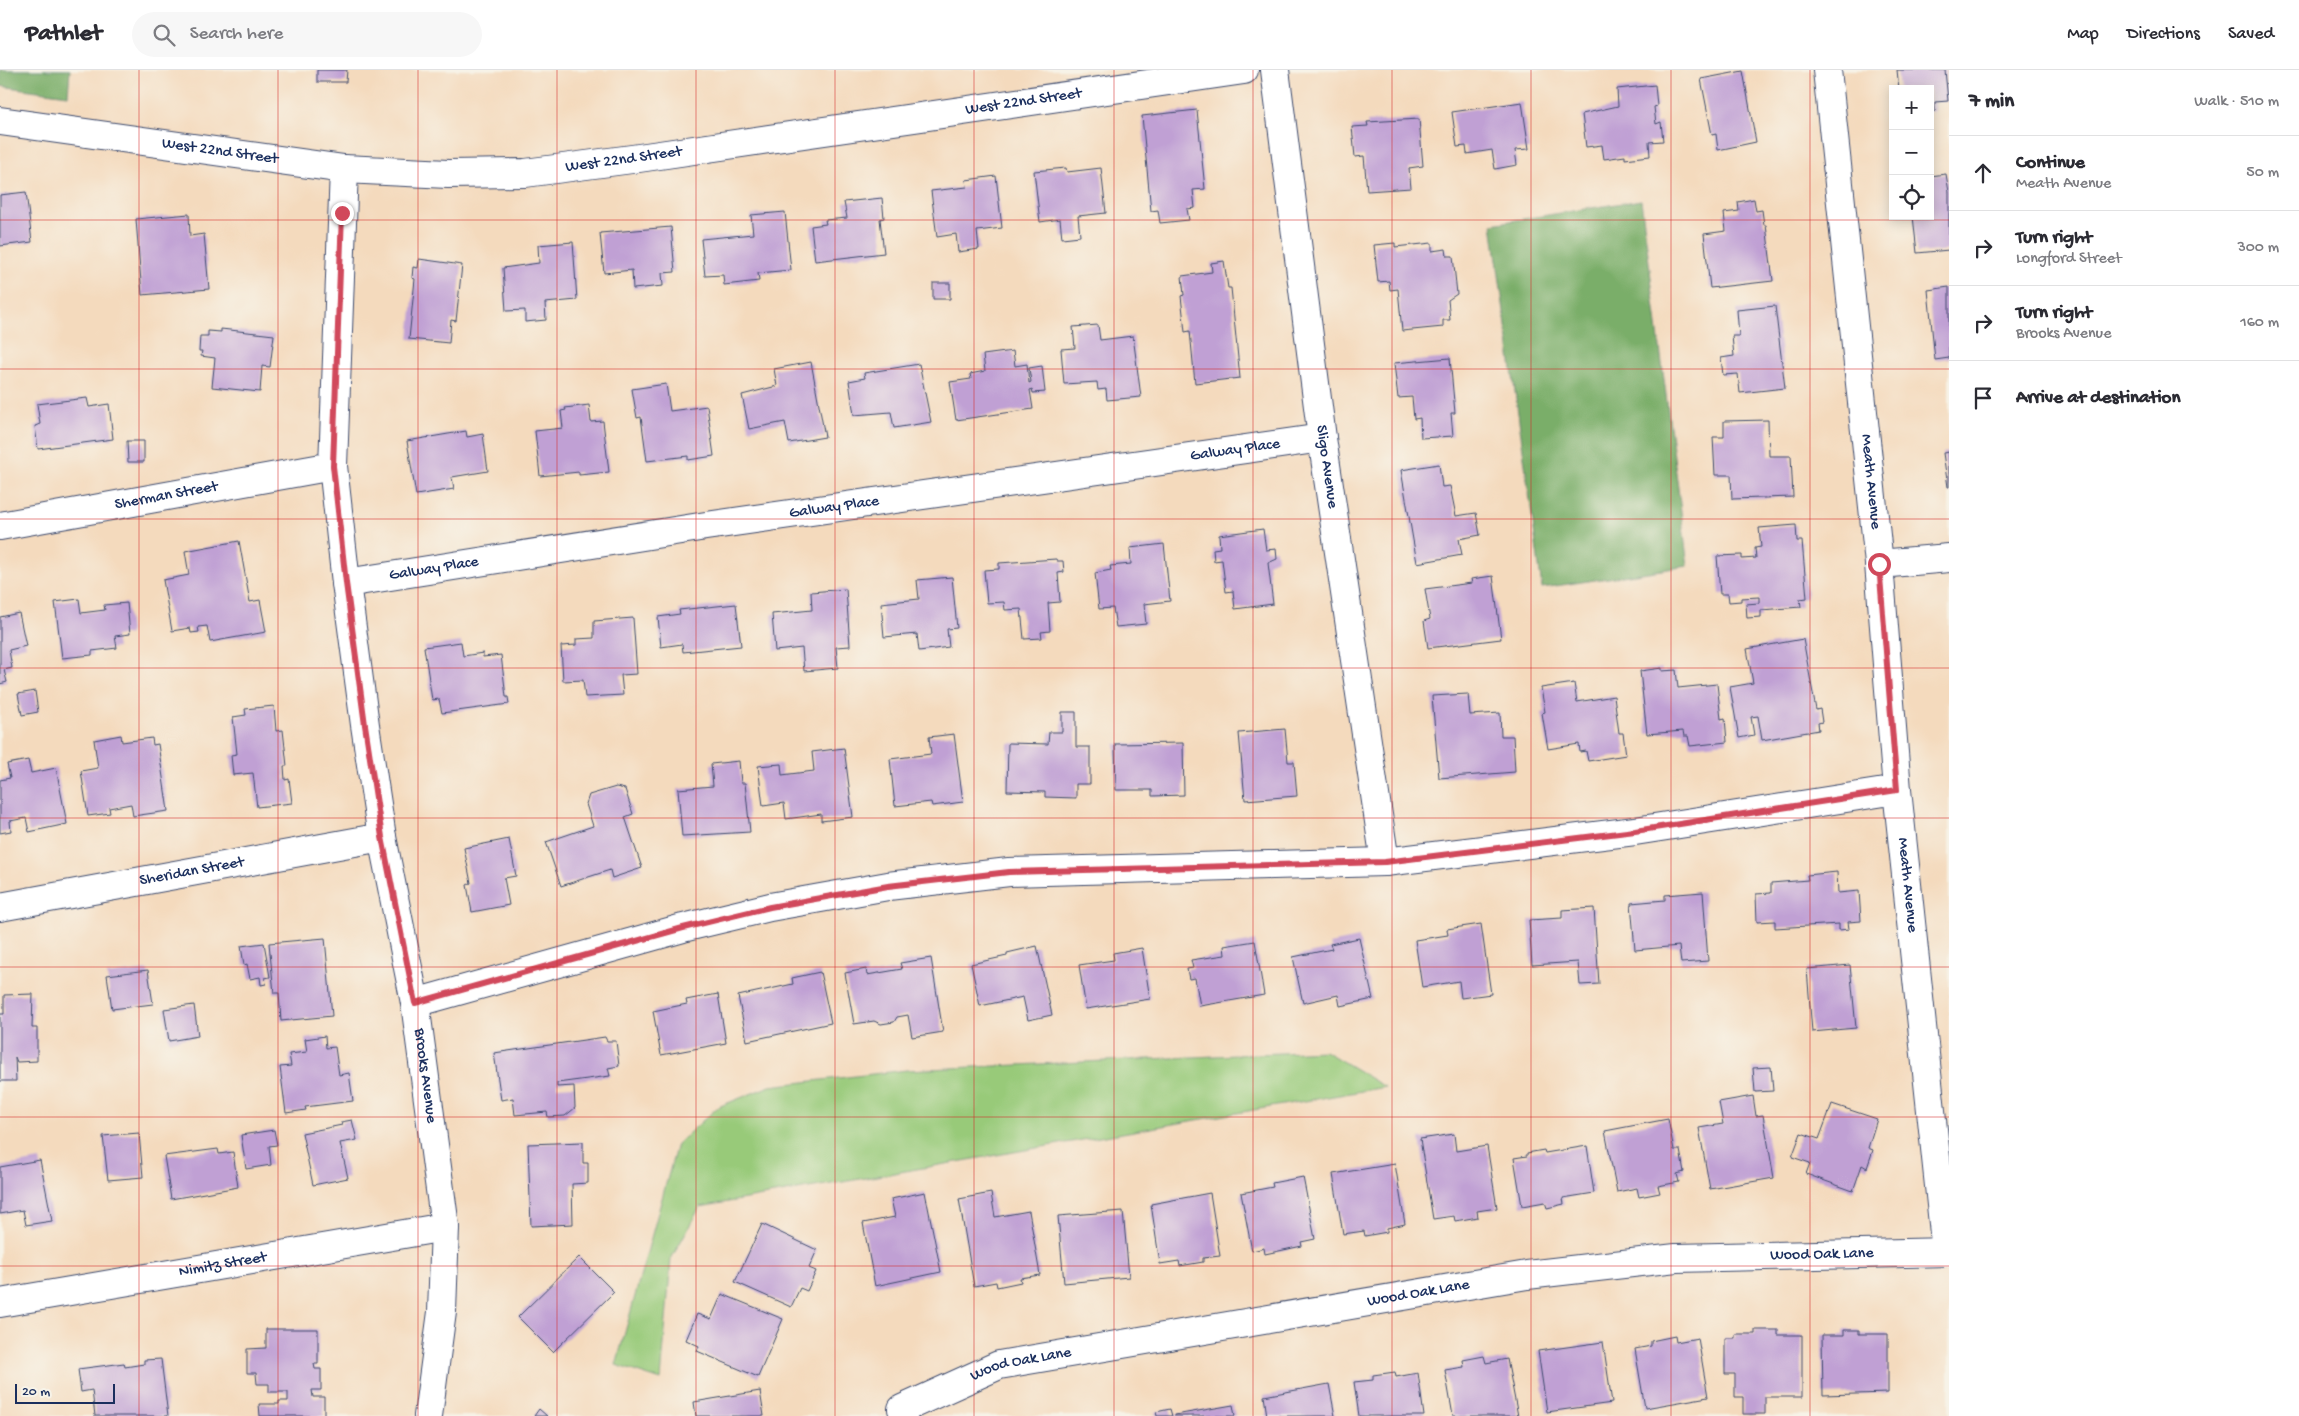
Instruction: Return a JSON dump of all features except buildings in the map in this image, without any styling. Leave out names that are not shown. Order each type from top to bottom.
[{"type":"street","name":"West 22nd Street","points":[[0,121],[344,169],[448,174],[525,173],[1244,70]]},
{"type":"street","name":"Sligo Avenue","points":[[1275,70],[1322,438],[1385,862]]},
{"type":"street","name":"Meath Avenue","points":[[1827,70],[1879,564],[1897,790],[1948,1252]]},
{"type":"street","name":"Brooks Avenue","points":[[344,169],[333,466],[346,583],[382,837],[415,1003],[445,1227],[442,1312],[428,1416]]},
{"type":"street","name":"Galway Place","points":[[346,583],[706,526],[1322,438]]},
{"type":"street","name":"Sherman Street","points":[[0,526],[333,466]]},
{"type":"street","points":[[1879,564],[1949,558]]},
{"type":"street","points":[[415,1003],[683,928],[770,907],[888,886],[1009,872],[1385,862],[1635,831],[1897,790]]},
{"type":"street","name":"Sheridan Street","points":[[0,907],[382,837]]},
{"type":"street","name":"Nimitz Street","points":[[0,1303],[445,1227]]},
{"type":"street","name":"Wood Oak Lane","points":[[902,1409],[999,1365],[1527,1275],[1676,1258],[1948,1252]]},
{"type":"green space","points":[[0,70],[70,70],[68,95],[0,86]]},
{"type":"green space","points":[[1641,200],[1688,566],[1542,588],[1492,224]]},
{"type":"green space","points":[[1325,1051],[1385,1087],[700,1207],[671,1259],[661,1380],[616,1365],[677,1144],[718,1107],[770,1086],[907,1070]]},
{"type":"route","points":[[342,213],[333,466],[346,583],[382,837],[415,1003],[683,928],[770,907],[888,886],[1009,872],[1385,862],[1635,831],[1897,790],[1879,564]]}]
